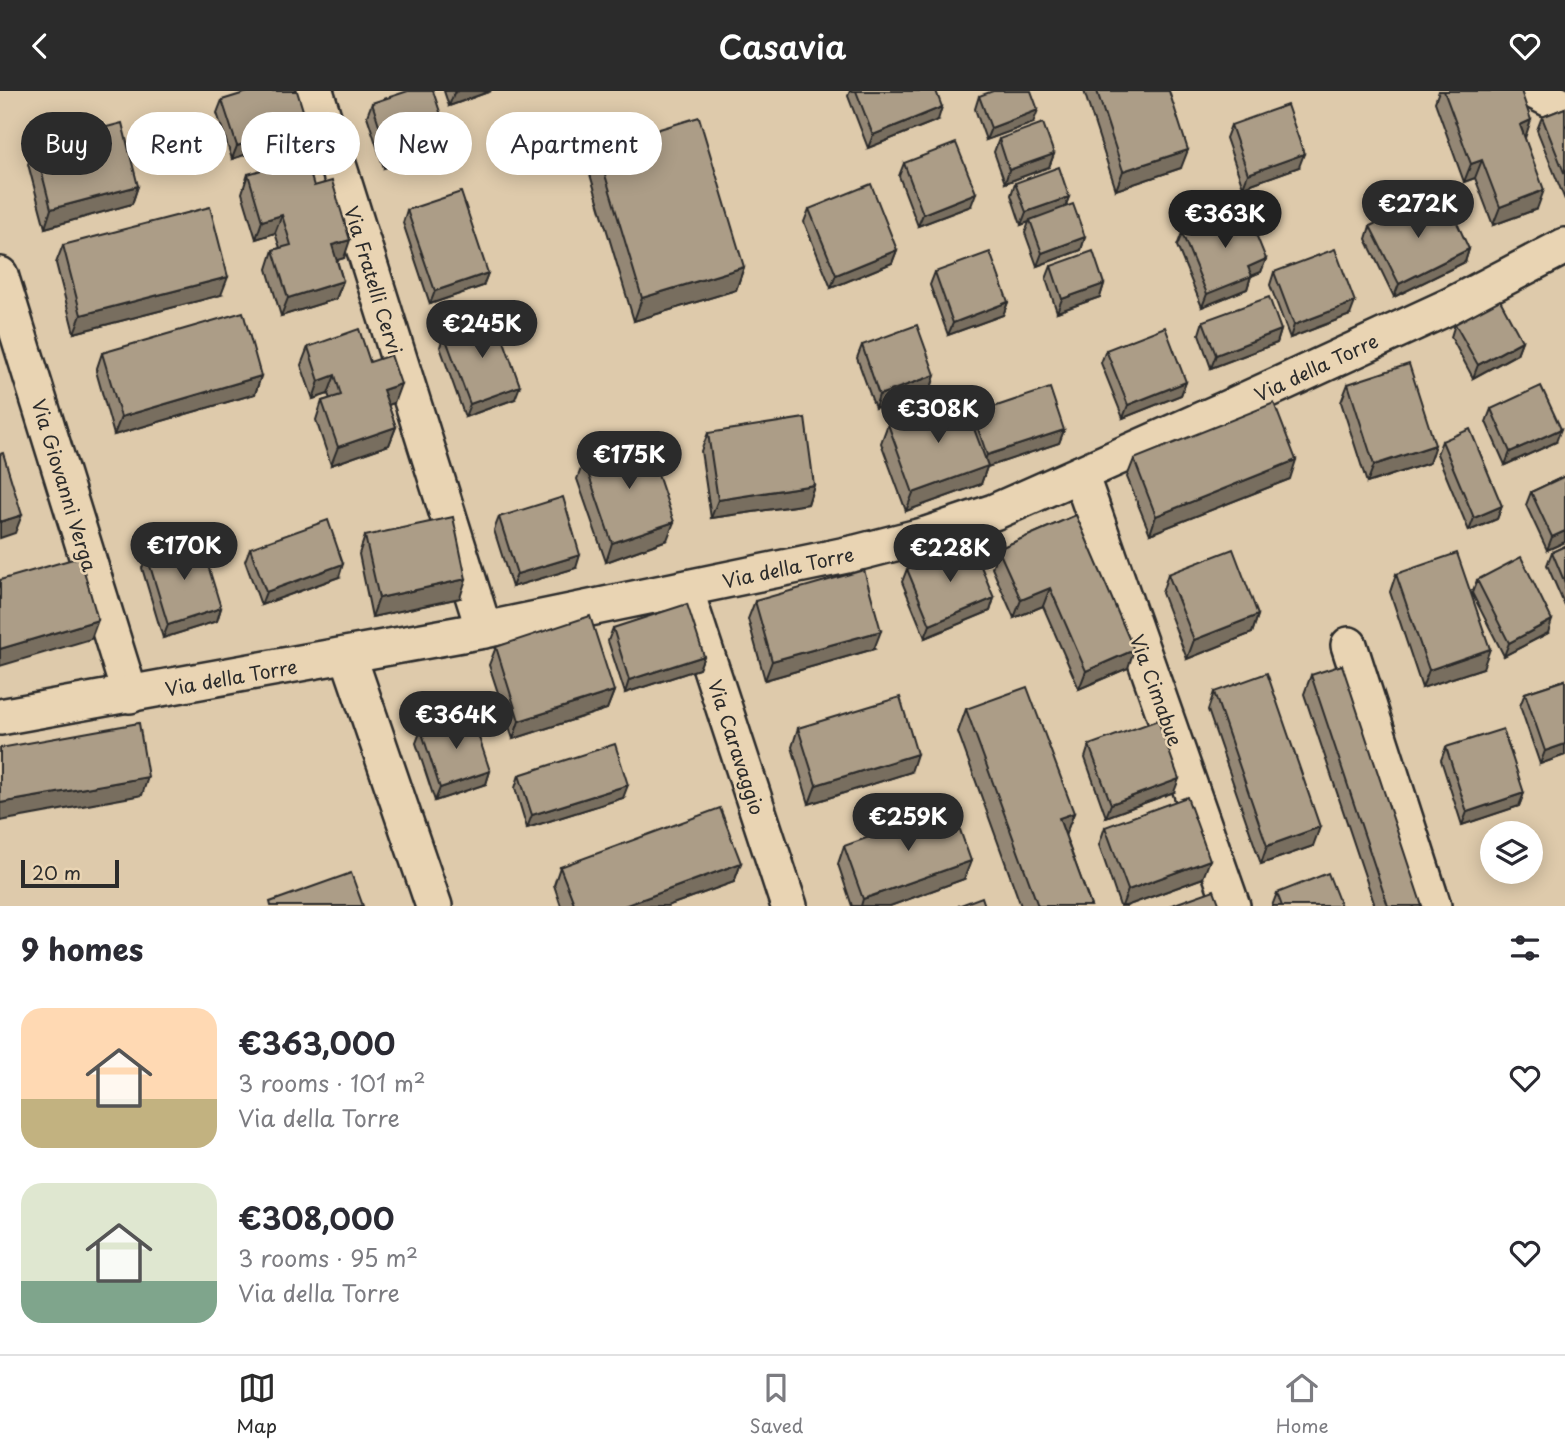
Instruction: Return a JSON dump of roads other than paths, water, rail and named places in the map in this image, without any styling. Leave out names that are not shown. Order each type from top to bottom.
[{"type":"street","name":"Via Fratelli Cervi","points":[[315,91],[484,630]]},
{"type":"street","points":[[1534,91],[1565,107]]},
{"type":"street","name":"Via della Torre","points":[[0,717],[484,630],[856,553],[926,535],[994,512],[1226,409],[1450,306],[1565,246]]},
{"type":"street","name":"Via Giovanni Verga","points":[[0,275],[130,695]]},
{"type":"street","name":"Via Cimabue","points":[[1080,474],[1232,906]]},
{"type":"street","name":"Via Caravaggio","points":[[685,589],[789,906]]},
{"type":"street","points":[[1349,645],[1433,906]]},
{"type":"street","points":[[348,655],[434,906]]}]
